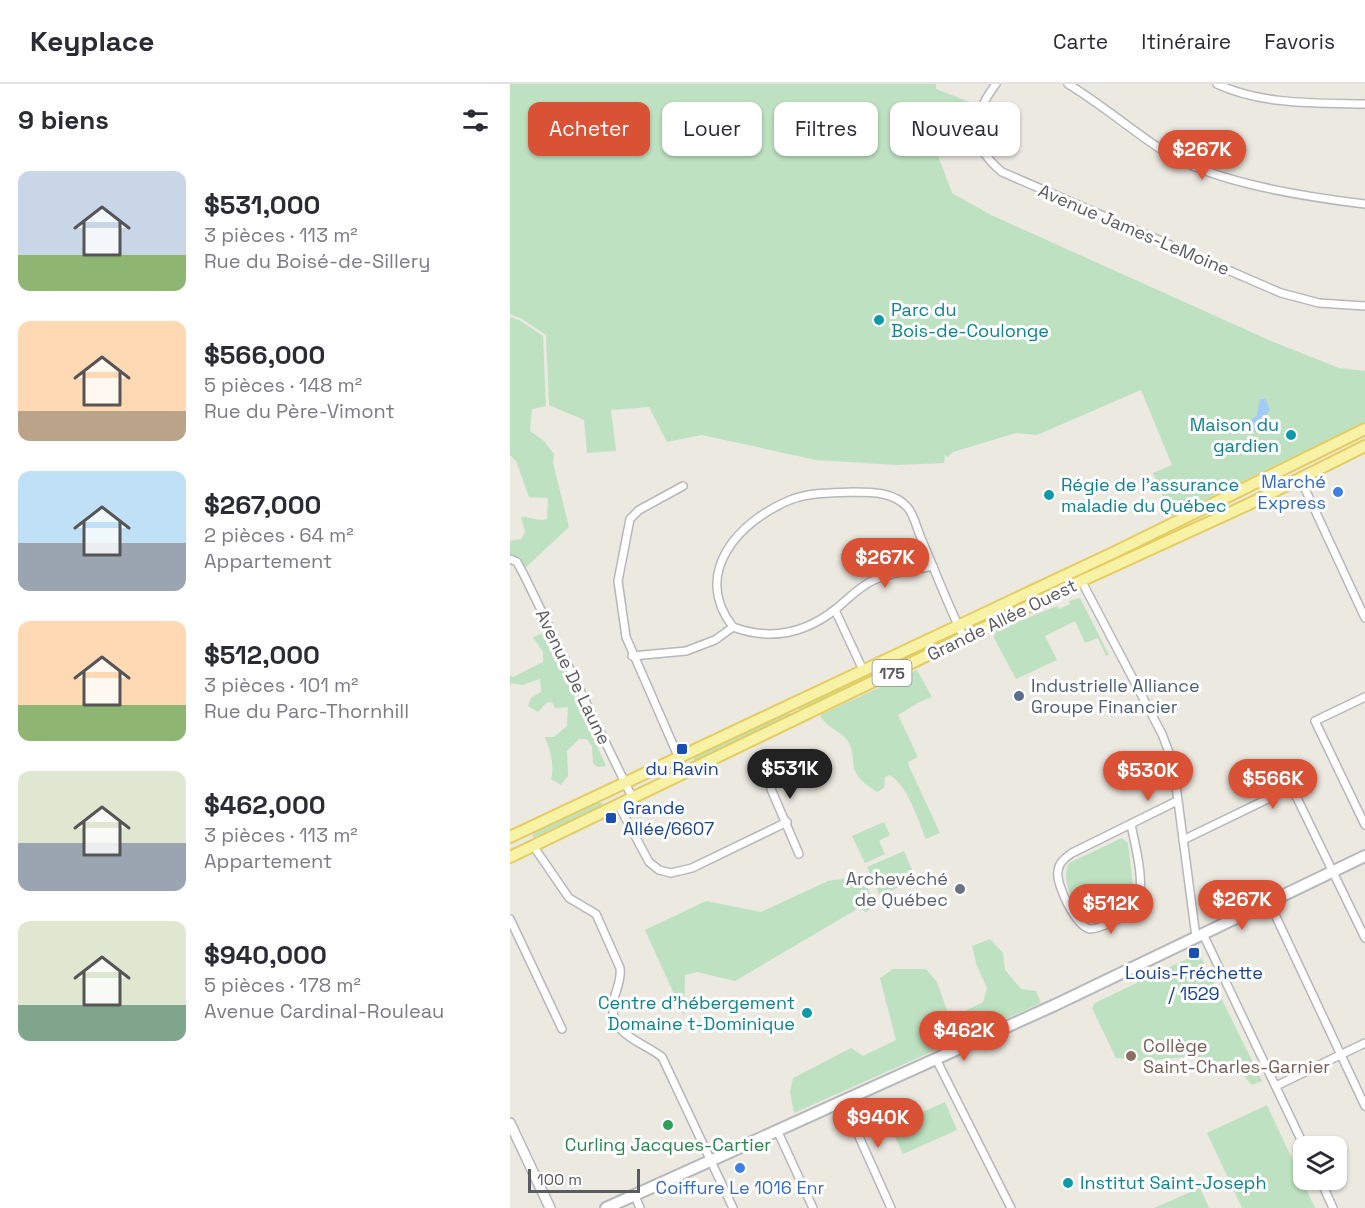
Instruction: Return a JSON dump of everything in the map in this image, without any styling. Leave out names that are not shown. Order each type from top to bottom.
[{"type":"main road","name":"Grande Allée Ouest","points":[[510,837],[1076,570],[1365,429]]},
{"type":"main road","name":"Grande Allée Ouest","points":[[510,857],[1081,581],[1248,505],[1365,446]]},
{"type":"main road","points":[[791,704],[798,718]]},
{"type":"main road","points":[[606,1208],[936,1059],[1365,856]]},
{"type":"street","name":"Avenue James-LeMoine","points":[[996,84],[978,111],[976,127],[983,153],[1002,172],[1281,293],[1319,303],[1365,306]]},
{"type":"street","points":[[1068,84],[1105,107],[1163,151],[1200,168],[1271,189],[1365,204]]},
{"type":"street","points":[[1217,84],[1231,90],[1283,100],[1365,104]]},
{"type":"street","points":[[1300,478],[1365,618]]},
{"type":"street","points":[[683,486],[639,510],[630,519],[618,581],[626,638],[632,656],[685,772]]},
{"type":"street","points":[[933,566],[896,572],[872,580],[835,610],[789,633],[769,636],[733,627],[720,602],[717,577],[722,559],[731,542],[766,512],[792,500],[818,493],[888,494],[908,508],[933,566],[958,626],[964,638]]},
{"type":"street","name":"Avenue De Laune","points":[[510,559],[517,562],[523,573],[632,797]]},
{"type":"street","points":[[1076,570],[1162,734],[1173,763],[1183,840],[1200,936],[1299,1136]]},
{"type":"street","points":[[835,610],[863,670]]},
{"type":"street","points":[[632,656],[686,651],[716,640],[733,627]]},
{"type":"street","points":[[1365,697],[1315,721],[1365,825]]},
{"type":"street","points":[[771,789],[799,854]]},
{"type":"street","points":[[1183,840],[1284,791],[1290,791],[1296,796],[1365,938]]},
{"type":"street","points":[[1131,824],[1139,881],[1138,900],[1134,908],[1115,921],[1091,929],[1084,927],[1075,916],[1058,882],[1060,864],[1072,853],[1177,801]]},
{"type":"street","points":[[618,804],[649,862],[659,870],[671,873],[692,868],[787,822]]},
{"type":"street","points":[[534,847],[569,898],[596,914],[620,968],[621,978],[613,1005],[614,1017],[622,1033],[649,1046],[662,1057],[733,1208]]},
{"type":"street","points":[[1269,902],[1365,1106]]},
{"type":"street","points":[[510,918],[562,1029]]},
{"type":"street","points":[[1276,1086],[1365,1043]]},
{"type":"street","points":[[936,1059],[1011,1208]]},
{"type":"street","points":[[843,1101],[891,1208]]},
{"type":"street","points":[[510,1123],[550,1208]]},
{"type":"street","points":[[777,1130],[813,1208]]},
{"type":"street","points":[[1325,1190],[1333,1208]]},
{"type":"street","points":[[634,1194],[640,1208]]},
{"type":"green space","name":"Parc du Bois-de-Coulonge","points":[[510,84],[936,84],[936,89],[970,102],[890,102],[890,156],[938,156],[952,193],[991,215],[1271,341],[1339,368],[1365,371],[1365,422],[1171,516],[1153,473],[1172,465],[1141,390],[1037,435],[1016,433],[953,452],[948,457],[945,455],[944,463],[897,465],[816,460],[702,435],[667,442],[649,407],[611,410],[616,451],[587,453],[584,420],[549,405],[546,335],[510,314]]},
{"type":"green space","points":[[510,317],[519,320],[543,336],[546,406],[532,409],[530,431],[544,441],[554,454],[553,463],[569,527],[524,569],[510,556],[510,541],[521,539],[525,532],[521,517],[547,519],[548,498],[529,497],[516,461],[510,455]]},
{"type":"green space","points":[[1080,598],[1109,655],[1106,656],[1098,638],[1085,643],[1075,621],[1045,636],[1057,660],[1016,679],[994,638],[995,631],[1057,606],[1059,609],[1070,604],[1069,601]]},
{"type":"green space","points":[[546,632],[606,766],[598,767],[593,763],[592,746],[587,739],[579,739],[567,751],[568,776],[561,785],[551,779],[552,764],[545,737],[554,737],[567,726],[568,707],[555,708],[552,702],[546,703],[538,712],[528,706],[531,698],[541,692],[540,679],[522,685],[511,683],[510,686],[510,675],[513,677],[543,662],[543,652],[533,637]]},
{"type":"green space","points":[[951,635],[895,667],[799,710],[799,706]]},
{"type":"green space","points":[[917,670],[932,697],[898,715],[918,757],[908,762],[909,766],[940,833],[926,839],[912,804],[897,781],[890,775],[885,777],[884,788],[877,792],[863,782],[854,768],[849,743],[825,723],[820,715]]},
{"type":"green space","points":[[789,711],[791,716],[694,761],[694,756]]},
{"type":"green space","points":[[598,802],[602,803],[603,807],[533,838],[533,833]]},
{"type":"green space","points":[[884,822],[890,835],[879,841],[885,854],[865,863],[852,836]]},
{"type":"green space","points":[[1122,838],[1128,843],[1134,894],[1125,909],[1094,922],[1081,912],[1071,896],[1066,870],[1069,863]]},
{"type":"green space","points":[[904,851],[916,879],[880,896],[867,867]]},
{"type":"green space","points":[[862,876],[875,905],[866,912],[859,908],[735,981],[697,972],[685,975],[684,1016],[645,930],[706,901],[761,912],[828,881]]},
{"type":"green space","points":[[990,939],[1003,953],[1005,970],[1021,989],[1036,991],[1041,1003],[794,1113],[790,1092],[793,1078],[851,1048],[863,1056],[896,1040],[880,978],[893,969],[926,969],[937,982],[950,1019],[983,1002],[987,988],[977,966],[972,946]]},
{"type":"green space","points":[[1199,953],[1262,1081],[1252,1085],[1234,1064],[1187,1057],[1144,1061],[1116,1058],[1092,1008],[1095,1003]]},
{"type":"green space","points":[[945,1102],[957,1130],[903,1154],[890,1126]]},
{"type":"green space","points":[[1267,1105],[1293,1161],[1293,1190],[1307,1190],[1315,1208],[1242,1208],[1207,1133]]},
{"type":"green space","points":[[1200,1188],[1209,1208],[1154,1208]]},
{"type":"water","points":[[1260,399],[1265,399],[1270,409],[1257,432],[1248,432],[1246,425],[1257,415]]},
{"type":"place","name":"Parc du Bois-de-Coulonge","points":[[879,320]]},
{"type":"place","name":"Maison du gardien","points":[[1291,435]]},
{"type":"place","name":"Marché Express","points":[[1338,492]]},
{"type":"place","name":"Régie de l'assurance maladie du Québec","points":[[1049,495]]},
{"type":"place","name":"Industrielle Alliance Groupe Financier","points":[[1019,696]]},
{"type":"place","name":"du Ravin","points":[[682,749]]},
{"type":"place","name":"Grande Allée/6607","points":[[611,818]]},
{"type":"place","name":"Archevéché de Québec","points":[[960,889]]},
{"type":"place","name":"Louis-Fréchette / 1529","points":[[1194,953]]},
{"type":"place","name":"Centre d'hébergement Domaine t-Dominique","points":[[807,1013]]},
{"type":"place","name":"Collège Saint-Charles-Garnier","points":[[1131,1056]]},
{"type":"place","name":"Curling Jacques-Cartier","points":[[668,1125]]},
{"type":"place","name":"Coiffure Le 1016 Enr","points":[[740,1168]]},
{"type":"place","name":"Institut Saint-Joseph","points":[[1068,1183]]}]
